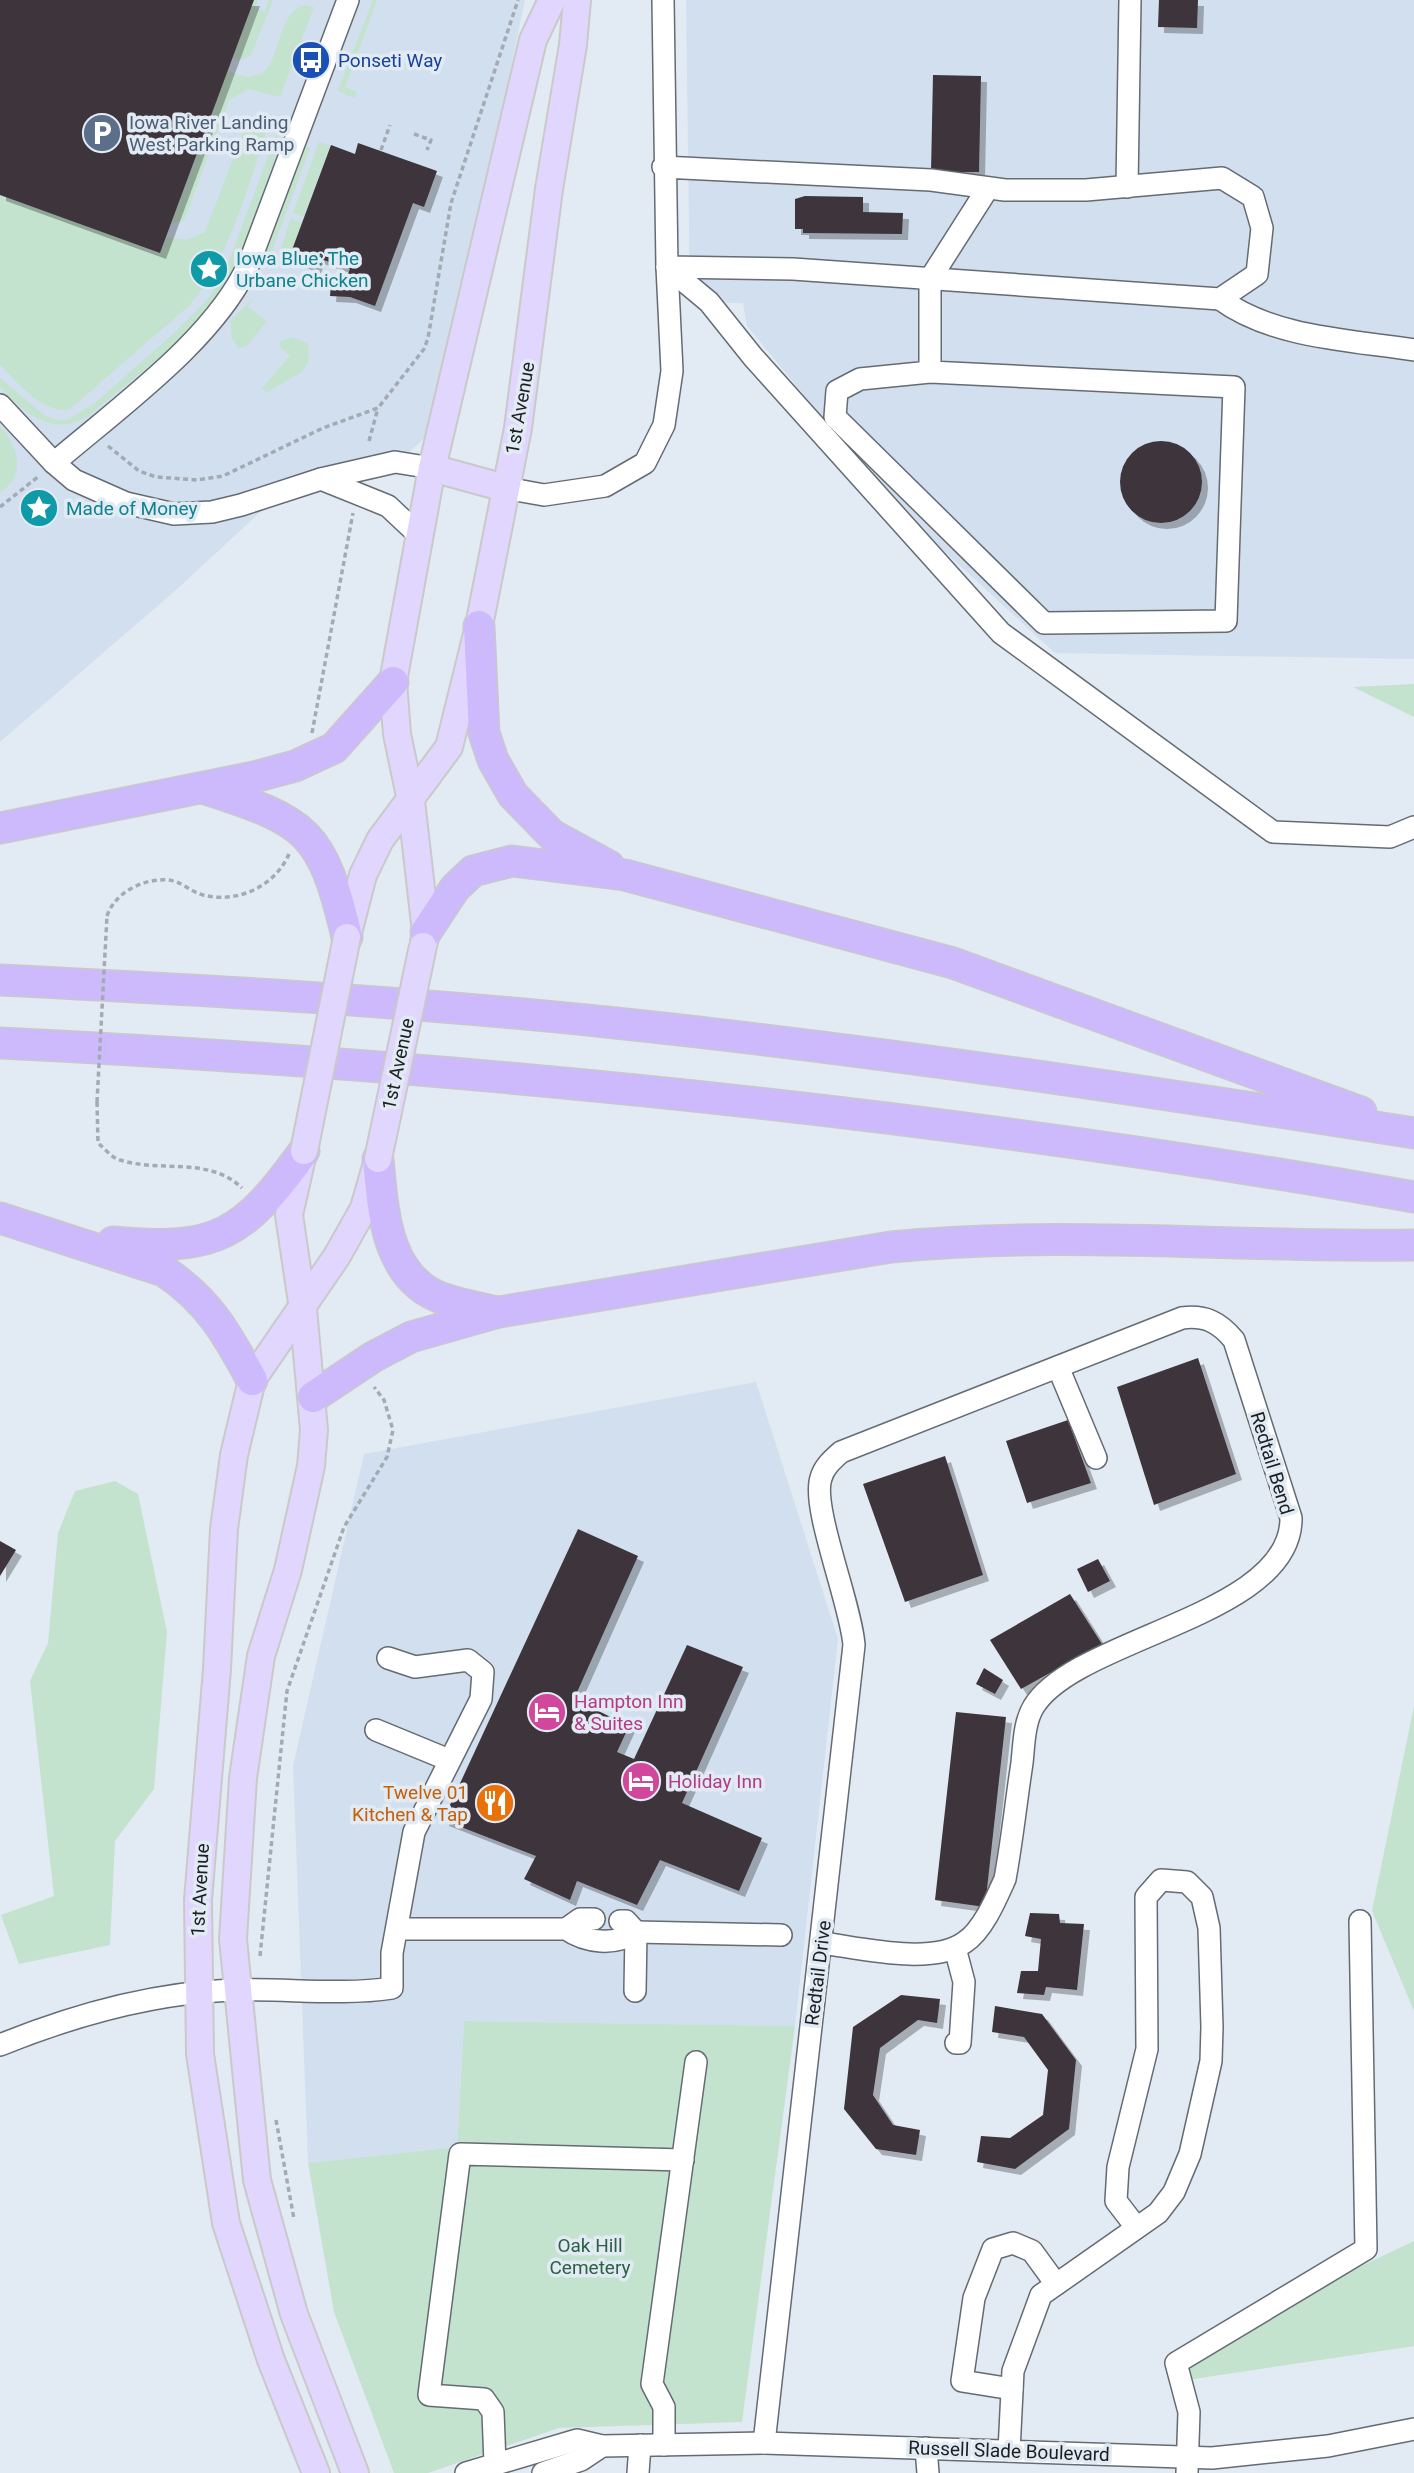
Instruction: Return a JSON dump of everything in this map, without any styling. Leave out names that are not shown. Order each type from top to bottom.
[{"type":"highway","points":[[479,626],[484,733],[493,760],[513,795],[552,835],[625,875]]},
{"type":"highway","points":[[0,828],[202,788],[295,766],[334,748],[393,682]]},
{"type":"highway","points":[[202,788],[268,809],[318,846],[334,885],[347,937]]},
{"type":"highway","points":[[425,939],[455,888],[473,871],[512,861],[625,875],[953,963],[1414,1132]]},
{"type":"highway","points":[[0,980],[268,995],[607,1022],[910,1058],[1414,1132]]},
{"type":"highway","points":[[0,1043],[292,1059],[600,1084],[902,1119],[1414,1197]]},
{"type":"highway","points":[[54,1235],[150,1245],[187,1243],[223,1234],[246,1220],[269,1199],[304,1151]]},
{"type":"highway","points":[[378,1159],[385,1230],[399,1263],[419,1285],[441,1298],[499,1312]]},
{"type":"highway","points":[[0,1218],[164,1271],[188,1287],[212,1311],[252,1380]]},
{"type":"highway","points":[[313,1397],[373,1357],[411,1337],[499,1312],[891,1247],[953,1241],[1052,1238],[1414,1245]]},
{"type":"main road","name":"1st Avenue","points":[[316,2473],[271,2360],[226,2223],[200,2054],[198,1900],[217,1669],[223,1529],[234,1455],[252,1380],[303,1309],[364,1208],[378,1159],[425,939],[411,800],[397,734],[393,682],[432,468],[534,40],[552,0]]},
{"type":"main road","name":"1st Avenue","points":[[355,2473],[294,2314],[257,2180],[247,1990],[233,1938],[243,1778],[261,1656],[288,1570],[311,1466],[313,1397],[289,1215],[347,937],[363,874],[380,839],[449,747],[479,626],[526,374],[577,0]]},
{"type":"main road","points":[[432,468],[505,488]]},
{"type":"street","points":[[54,463],[194,341],[235,291],[250,261],[348,0]]},
{"type":"street","points":[[505,488],[544,495],[605,486],[645,463],[664,425],[672,371],[663,167],[663,0]]},
{"type":"street","points":[[1127,187],[1130,0]]},
{"type":"street","points":[[663,167],[931,180],[988,188],[1086,190],[1222,178],[1253,197],[1262,228],[1257,274],[1220,299]]},
{"type":"street","points":[[930,372],[930,279],[988,188]]},
{"type":"street","points":[[667,267],[793,269],[1220,299],[1241,314],[1303,332],[1414,350]]},
{"type":"street","points":[[667,267],[709,302],[753,358],[1001,634],[1273,832],[1390,837],[1414,827]]},
{"type":"street","points":[[930,372],[1234,387],[1226,621],[1044,623],[835,416],[837,391],[860,379],[930,372]]},
{"type":"street","points":[[0,405],[54,463],[74,480],[126,503],[174,514],[212,512],[321,479],[395,462],[432,468]]},
{"type":"street","points":[[321,479],[388,506],[420,536]]},
{"type":"street","name":"Redtail Bend","points":[[820,1507],[821,1478],[828,1463],[841,1452],[1182,1318],[1198,1316],[1224,1328],[1234,1340],[1291,1518],[1287,1547],[1278,1560],[1245,1586],[1198,1615],[1098,1660],[1044,1694],[1027,1722],[1004,1880],[995,1903],[967,1941],[955,1948]]},
{"type":"street","points":[[1058,1367],[1096,1458]]},
{"type":"street","name":"Redtail Drive","points":[[764,2443],[854,1644],[852,1621],[820,1507]]},
{"type":"street","points":[[0,2045],[94,2011],[198,1992],[340,1992],[392,1988],[392,1953],[399,1929],[414,1832],[481,1699],[483,1672],[468,1660],[415,1667],[388,1658]]},
{"type":"street","points":[[376,1730],[449,1760]]},
{"type":"street","points":[[1009,2451],[1013,2371],[1041,2295],[1158,2213],[1174,2192],[1190,2154],[1211,2061],[1209,1928],[1202,1897],[1187,1882],[1161,1880],[1146,1897],[1147,2049],[1118,2167],[1116,2201],[1136,2227]]},
{"type":"street","points":[[399,1929],[566,1929],[580,1920],[594,1920]]},
{"type":"street","points":[[1187,2465],[1189,2412],[1176,2362],[1366,2249],[1360,1921]]},
{"type":"street","points":[[566,1929],[581,1940],[624,1941],[628,1926]]},
{"type":"street","points":[[628,1926],[781,1935]]},
{"type":"street","points":[[628,1926],[635,1991]]},
{"type":"street","points":[[822,1943],[909,1954],[955,1948],[964,1982],[960,2043],[956,2043]]},
{"type":"street","points":[[664,2445],[664,2407],[652,2384],[696,2062]]},
{"type":"street","points":[[495,2464],[493,2412],[484,2399],[429,2395],[460,2154],[683,2160]]},
{"type":"street","points":[[1012,2389],[962,2381],[974,2298],[993,2249],[1013,2243],[1032,2251],[1056,2284]]},
{"type":"street","name":"Russell Slade Boulevard","points":[[466,2473],[577,2440],[603,2446],[764,2443],[1009,2451],[1187,2465],[1212,2458],[1328,2446],[1414,2429]]},
{"type":"street","points":[[638,2473],[640,2445]]},
{"type":"street","name":"Russell Slade Boulevard","points":[[543,2473],[581,2460],[603,2446]]},
{"type":"street","points":[[926,2448],[928,2473]]},
{"type":"path","points":[[369,441],[378,408],[424,349],[428,338],[450,203],[518,0]]},
{"type":"path","points":[[381,150],[390,125]]},
{"type":"path","points":[[414,134],[431,140],[427,150]]},
{"type":"path","points":[[124,461],[156,477],[197,480],[223,476],[323,428],[378,408]]},
{"type":"path","points":[[0,507],[54,463]]},
{"type":"path","points":[[311,735],[354,508]]},
{"type":"path","points":[[248,1193],[230,1176],[204,1169],[118,1160],[98,1143],[97,1102],[107,916],[111,904],[124,892],[152,881],[171,880],[204,895],[238,895],[264,887],[283,868],[294,843]]},
{"type":"path","points":[[247,1990],[287,1691],[344,1527],[387,1457],[393,1430],[384,1400],[370,1382]]},
{"type":"path","points":[[276,2118],[296,2232]]},
{"type":"shaded area","points":[[0,0],[525,0],[507,86],[504,142],[427,436],[407,454],[270,503],[176,590],[0,742]]},
{"type":"shaded area","points":[[686,0],[1414,0],[1414,659],[1055,653],[899,510],[747,326],[743,303],[690,302]]},
{"type":"shaded area","points":[[756,1382],[838,1639],[795,2026],[464,2021],[457,2147],[308,2163],[293,1766],[364,1454]]},
{"type":"green space","points":[[254,0],[258,0],[256,8],[265,12],[269,0],[273,0],[251,55],[242,60],[232,58]]},
{"type":"green space","points":[[373,0],[377,0],[345,87],[357,92],[354,98],[338,91]]},
{"type":"green space","points":[[304,5],[314,7],[280,97],[248,89],[229,100],[184,221],[171,224],[227,71],[245,77],[262,74],[273,57],[289,17]]},
{"type":"green space","points":[[271,119],[228,240],[205,285],[190,305],[70,409],[50,407],[31,396],[0,364],[0,195],[160,253],[166,237],[186,240],[205,232],[245,128]]},
{"type":"green space","points":[[276,135],[282,137],[254,221],[236,263],[214,300],[171,347],[89,416],[75,422],[63,424],[40,420],[0,387],[0,378],[44,415],[57,420],[67,420],[95,403],[173,334],[208,299],[226,269]]},
{"type":"green space","points":[[319,142],[330,146],[304,217],[293,213]]},
{"type":"green space","points":[[305,146],[310,148],[267,265],[266,254]]},
{"type":"green space","points":[[291,218],[302,223],[287,264],[274,269]]},
{"type":"green space","points":[[253,298],[248,307],[267,321],[246,347],[239,348],[232,339],[230,321]]},
{"type":"green space","points":[[292,337],[308,344],[309,361],[302,372],[267,392],[262,389],[290,355],[281,348],[280,341]]},
{"type":"green space","points":[[0,426],[15,451],[17,469],[8,486],[0,493]]},
{"type":"green space","points":[[1414,684],[1414,717],[1353,687]]},
{"type":"green space","points":[[115,1481],[138,1494],[167,1632],[154,1789],[115,1841],[110,1945],[19,1964],[1,1915],[54,1896],[30,1681],[48,1643],[58,1533],[75,1491]]},
{"type":"green space","points":[[1414,1706],[1414,2011],[1372,1911]]},
{"type":"green space","name":"Oak Hill Cemetery","points":[[464,2021],[795,2026],[742,2422],[559,2428],[428,2473],[394,2473],[334,2312],[308,2163],[457,2147]]},
{"type":"green space","points":[[1414,2241],[1414,2346],[1180,2381],[1206,2340]]},
{"type":"building","name":"Iowa River Landing West Parking Ramp","points":[[0,0],[254,0],[160,253],[0,195]]},
{"type":"building","points":[[1159,0],[1198,0],[1197,28],[1158,27]]},
{"type":"building","points":[[933,75],[981,76],[979,172],[931,172]]},
{"type":"building","points":[[358,143],[437,171],[424,207],[413,203],[375,306],[350,297],[330,296],[331,285],[353,287],[344,283],[350,269],[318,258],[315,267],[289,258],[331,145],[355,154]]},
{"type":"building","points":[[805,196],[863,197],[863,212],[903,213],[902,234],[803,233],[803,229],[795,229],[795,199]]},
{"type":"building","points":[[1161,441],[1177,444],[1190,453],[1199,466],[1202,482],[1199,498],[1190,511],[1177,520],[1161,523],[1145,520],[1132,511],[1123,498],[1120,482],[1123,466],[1132,453],[1145,444]]},
{"type":"building","points":[[1198,1358],[1236,1474],[1154,1505],[1117,1387]]},
{"type":"building","points":[[1068,1420],[1091,1483],[1027,1503],[1006,1441]]},
{"type":"building","points":[[945,1456],[983,1575],[905,1602],[863,1484]]},
{"type":"building","points":[[578,1529],[638,1556],[574,1699],[629,1726],[617,1752],[634,1759],[687,1645],[743,1667],[682,1803],[762,1838],[739,1891],[660,1860],[637,1905],[577,1881],[570,1900],[524,1879],[536,1856],[443,1820]]},
{"type":"building","points":[[0,1541],[16,1550],[0,1576]]},
{"type":"building","points":[[1098,1559],[1110,1581],[1088,1592],[1077,1569]]},
{"type":"building","points":[[1070,1594],[1102,1644],[1021,1689],[990,1640]]},
{"type":"building","points":[[984,1668],[1003,1680],[995,1694],[976,1684]]},
{"type":"building","points":[[956,1712],[1006,1717],[985,1907],[935,1900]]},
{"type":"building","points":[[1030,1913],[1059,1914],[1060,1923],[1084,1924],[1077,1990],[1046,1987],[1044,1995],[1017,1993],[1021,1971],[1038,1971],[1041,1939],[1025,1936]]},
{"type":"building","points":[[901,1995],[940,1999],[937,2023],[918,2020],[880,2048],[873,2095],[893,2125],[920,2130],[916,2155],[876,2149],[844,2109],[853,2027]]},
{"type":"building","points":[[995,2006],[1042,2014],[1076,2060],[1069,2129],[1015,2169],[977,2162],[981,2136],[1010,2138],[1043,2115],[1048,2070],[1024,2037],[992,2032]]},
{"type":"place","name":"Ponseti Way","points":[[311,60]]},
{"type":"place","name":"Iowa River Landing West Parking Ramp","points":[[102,133]]},
{"type":"place","name":"Iowa Blue: The Urbane Chicken","points":[[209,269]]},
{"type":"place","name":"Made of Money","points":[[39,508]]},
{"type":"place","name":"Hampton Inn & Suites","points":[[547,1712]]},
{"type":"place","name":"Holiday Inn","points":[[641,1781]]},
{"type":"place","name":"Twelve 01 Kitchen & Tap","points":[[495,1803]]}]
